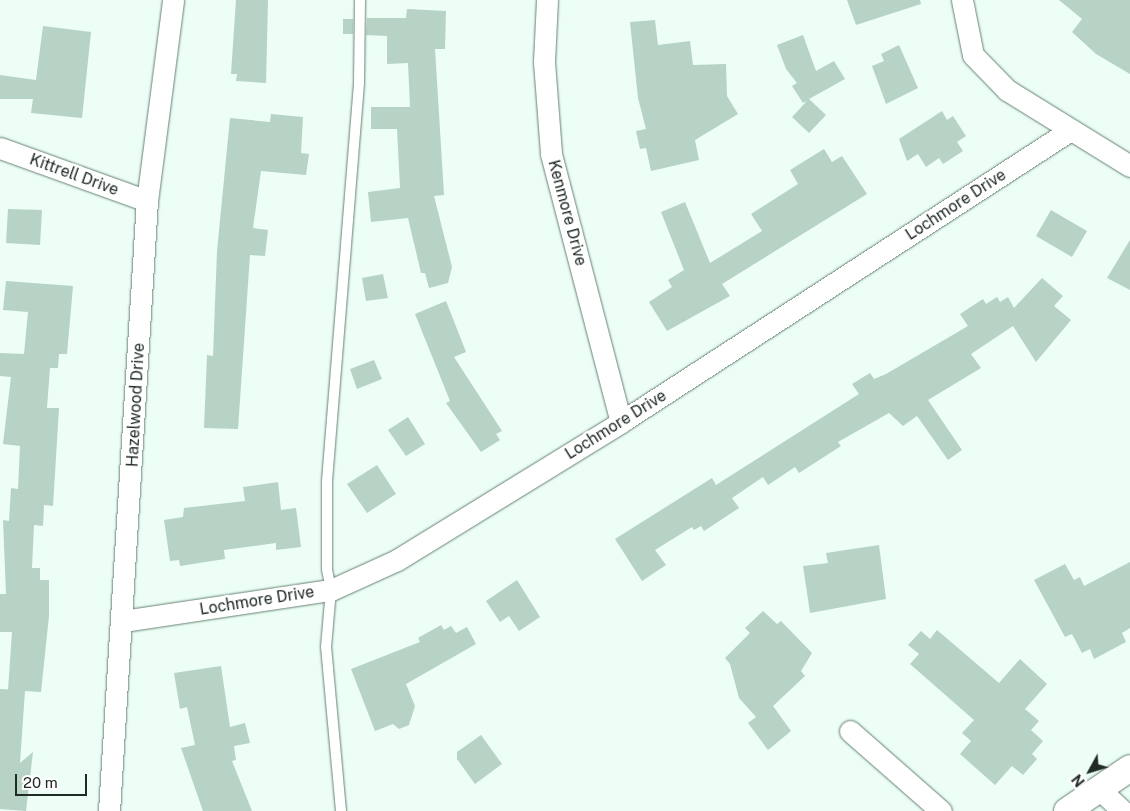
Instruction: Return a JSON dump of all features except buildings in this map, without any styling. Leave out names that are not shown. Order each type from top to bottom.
[{"type":"street","name":"Hazelwood Drive","points":[[109,811],[123,621],[147,201],[173,0]]},
{"type":"street","name":"Kenmore Drive","points":[[548,0],[544,62],[551,154],[622,422]]},
{"type":"street","points":[[962,0],[973,55],[1007,90],[1070,131],[1130,166]]},
{"type":"street","name":"Lochmore Drive","points":[[123,621],[331,590],[397,560],[622,422],[1070,131]]},
{"type":"street","name":"Kittrell Drive","points":[[0,148],[147,201]]},
{"type":"street","points":[[850,731],[940,811]]},
{"type":"street","points":[[1067,811],[1097,787],[1130,768]]},
{"type":"street","points":[[1097,787],[1123,811]]},
{"type":"lane","points":[[341,811],[326,647],[331,590],[327,569],[327,481],[359,83],[360,0]]}]
